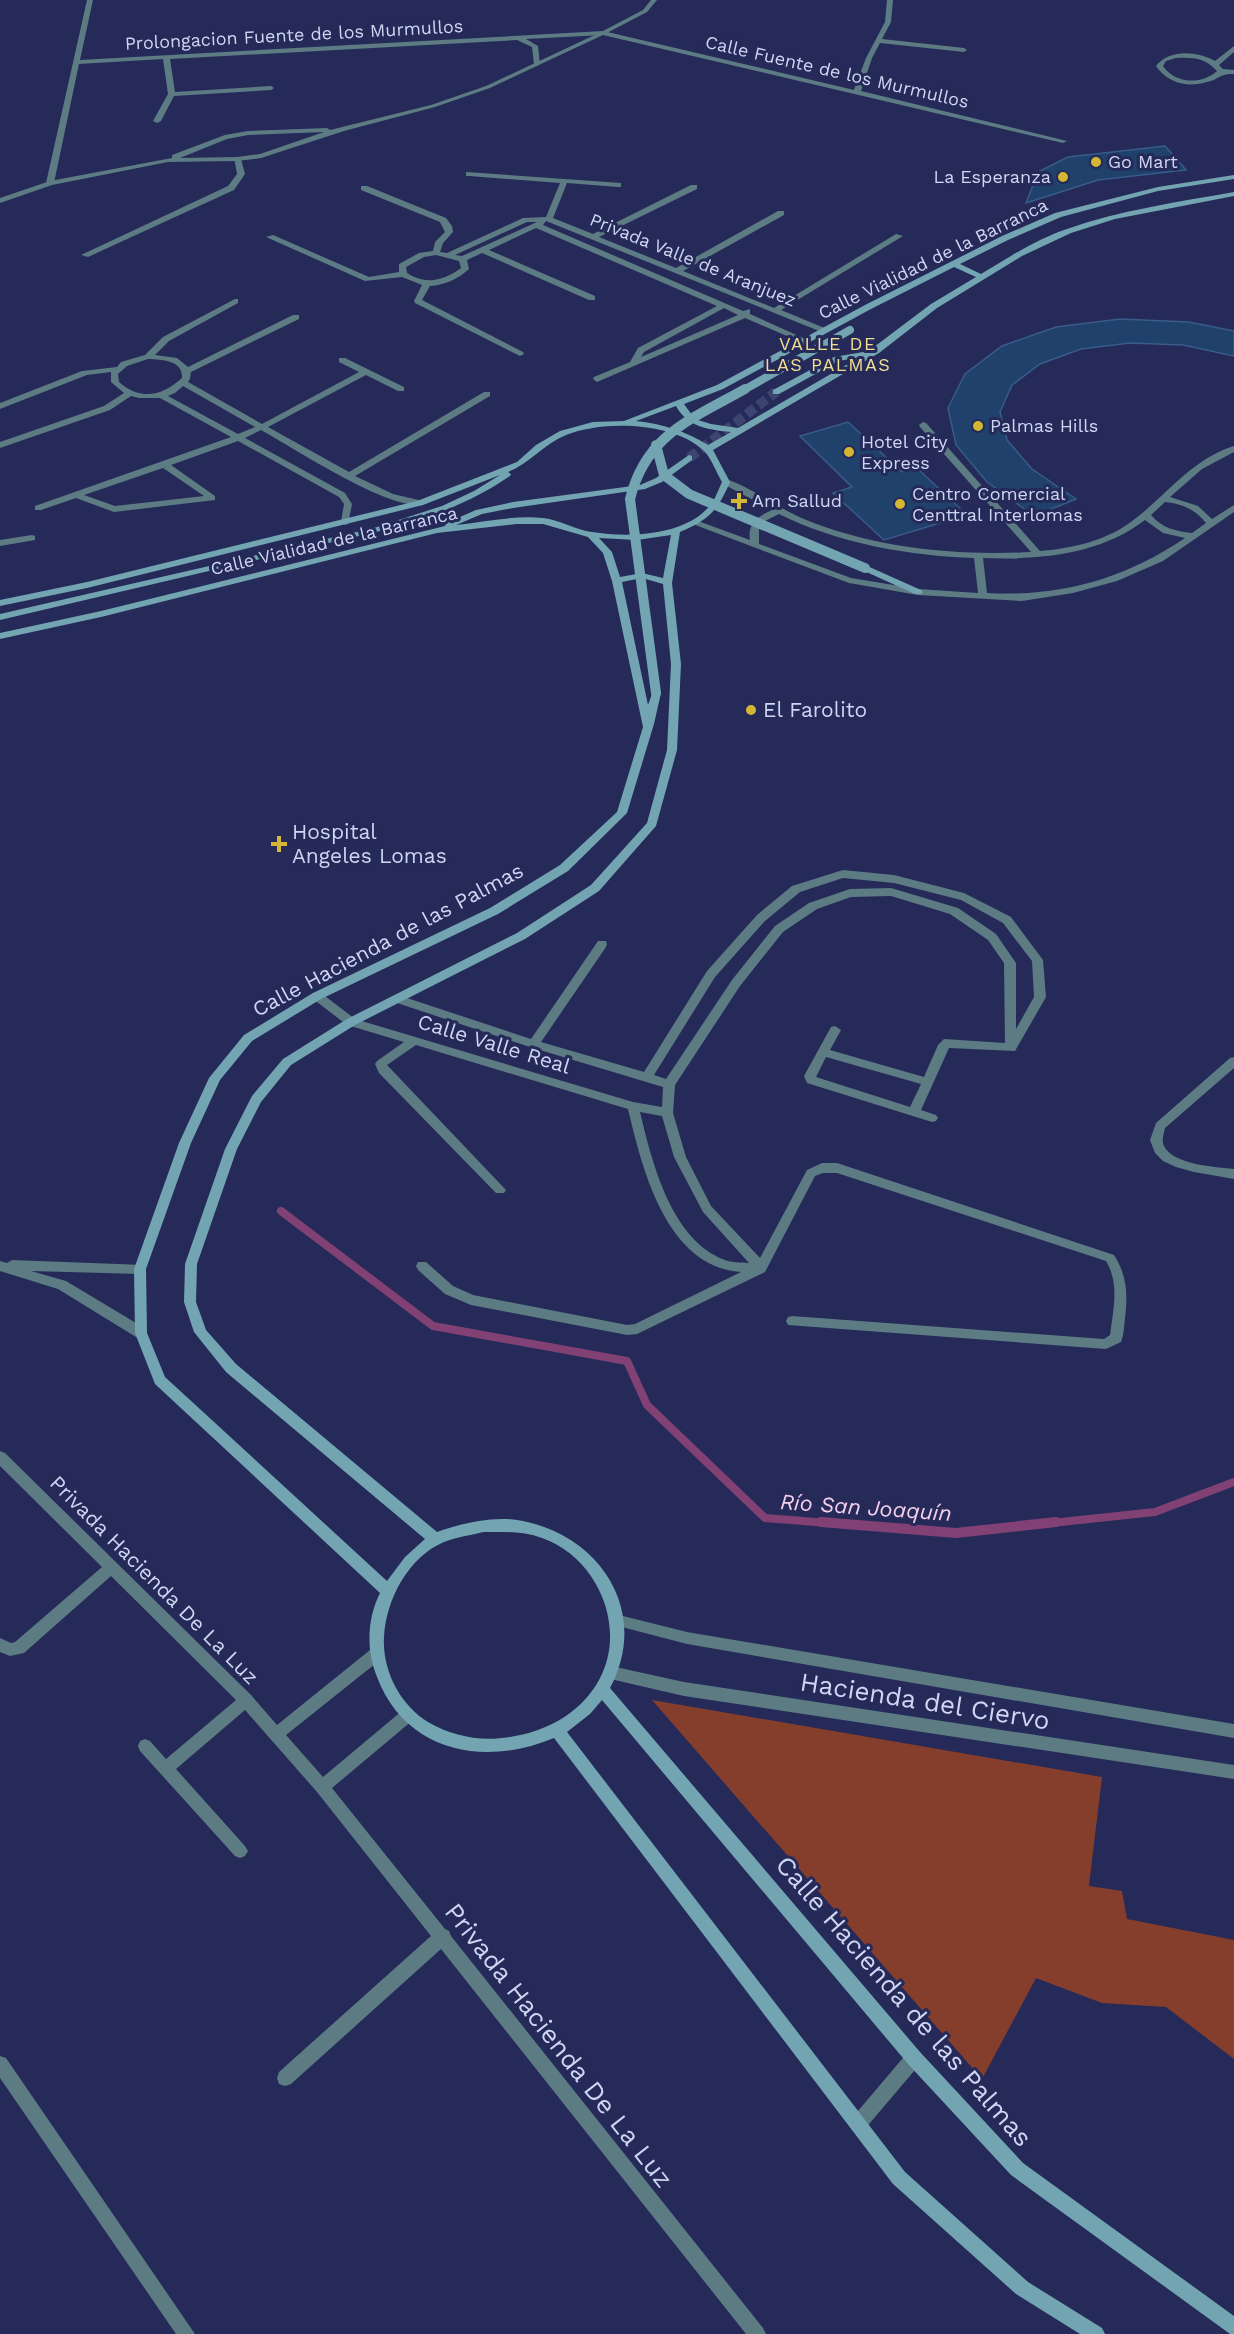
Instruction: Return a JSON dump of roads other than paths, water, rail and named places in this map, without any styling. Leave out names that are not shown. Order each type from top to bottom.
[{"type":"main road","name":"Calle Vialidad de la Barranca","points":[[625,423],[720,387],[868,307],[1005,238],[1058,215],[1158,189],[1234,177]]},
{"type":"main road","name":"Calle Vialidad de la Barranca","points":[[0,603],[87,585],[420,503],[520,464],[539,447],[563,433],[592,425],[625,423],[657,426],[676,432],[708,449],[736,430],[876,351],[934,306],[1019,254],[1068,231],[1160,206],[1234,194]]},
{"type":"main road","points":[[954,264],[982,277]]},
{"type":"main road","points":[[648,727],[656,693],[630,499],[637,469],[656,445],[710,408],[850,330],[868,307]]},
{"type":"main road","points":[[776,392],[837,359],[876,351]]},
{"type":"main road","points":[[679,403],[686,416],[695,423],[736,430]]},
{"type":"main road","points":[[656,445],[658,466],[666,480],[689,494],[918,592]]},
{"type":"main road","points":[[708,449],[726,482]]},
{"type":"main road","points":[[437,530],[479,512],[513,504],[642,487],[659,480],[689,458]]},
{"type":"main road","points":[[0,617],[376,530],[425,516],[487,490],[520,464]]},
{"type":"main road","name":"Calle Vialidad de la Barranca","points":[[1,636],[437,530],[517,521],[544,521],[591,535],[637,537],[676,531],[695,523],[716,504],[726,482]]},
{"type":"main road","points":[[435,1539],[231,1368],[200,1332],[190,1302],[191,1264],[231,1149],[256,1099],[287,1062],[351,1022],[521,936],[595,888],[652,824],[672,750],[676,664],[667,583],[676,531]]},
{"type":"main road","name":"Calle Hacienda de las Palmas","points":[[387,1590],[160,1380],[141,1333],[140,1269],[185,1143],[215,1078],[248,1038],[317,996],[494,911],[564,868],[622,813],[648,727],[617,580],[607,552],[591,535]]},
{"type":"main road","points":[[617,580],[639,574],[649,574],[667,583]]},
{"type":"main road","points":[[484,1526],[521,1526],[555,1537],[584,1556],[605,1582],[618,1621],[618,1643],[611,1672],[602,1689],[582,1713],[557,1731],[519,1745],[478,1746],[440,1737],[408,1715],[386,1688],[375,1655],[376,1622],[387,1590],[404,1567],[435,1539],[484,1526]]},
{"type":"main road","name":"Calle Hacienda de las Palmas","points":[[602,1689],[914,2058],[1017,2169],[1234,2327]]},
{"type":"main road","points":[[557,1731],[899,2178],[1022,2288],[1096,2334]]},
{"type":"street","points":[[50,183],[90,0]]},
{"type":"street","points":[[0,201],[50,183],[168,160],[237,159],[261,156],[341,129],[433,106],[488,87],[603,33],[645,11],[654,0]]},
{"type":"street","points":[[857,92],[888,22],[890,0]]},
{"type":"street","name":"Prolongacion Fuente de los Murmullos","points":[[77,62],[603,33]]},
{"type":"street","name":"Calle Fuente de los Murmullos","points":[[603,33],[1063,141]]},
{"type":"street","points":[[513,37],[535,46],[537,64]]},
{"type":"street","points":[[878,41],[964,50]]},
{"type":"street","points":[[1216,64],[1234,48]]},
{"type":"street","points":[[1190,56],[1216,64],[1221,71],[1215,78],[1188,82],[1162,73],[1159,66],[1164,60],[1190,56]]},
{"type":"street","points":[[157,121],[172,94],[166,57]]},
{"type":"street","points":[[1221,71],[1234,72]]},
{"type":"street","points":[[172,94],[271,88]]},
{"type":"street","points":[[168,160],[203,145],[248,133],[341,129]]},
{"type":"street","points":[[289,132],[298,138],[297,144]]},
{"type":"street","points":[[203,145],[200,153],[212,159]]},
{"type":"street","points":[[85,255],[231,188],[241,174],[237,159]]},
{"type":"street","points":[[469,174],[618,185]]},
{"type":"street","points":[[462,259],[465,269],[453,278],[427,284],[412,281],[403,274],[402,266],[409,260],[436,253],[462,259],[549,219],[564,181]]},
{"type":"street","points":[[593,237],[694,187]]},
{"type":"street","points":[[364,188],[443,220],[449,232],[439,242],[436,253]]},
{"type":"street","points":[[677,271],[781,213]]},
{"type":"street","name":"Privada Valle de Aranjuez","points":[[449,255],[526,220],[549,219],[824,331]]},
{"type":"street","name":"Privada Valle de Aranjuez","points":[[536,225],[806,341]]},
{"type":"street","points":[[774,311],[900,236]]},
{"type":"street","points":[[270,237],[368,279],[403,274]]},
{"type":"street","points":[[482,250],[592,298]]},
{"type":"street","points":[[427,284],[418,301],[520,354]]},
{"type":"street","points":[[148,357],[166,339],[235,301]]},
{"type":"street","points":[[597,379],[634,361],[647,359],[746,315],[751,302]]},
{"type":"street","points":[[634,361],[641,350],[724,305]]},
{"type":"street","points":[[186,371],[296,317]]},
{"type":"street","points":[[0,406],[85,374],[118,369],[130,362],[148,357],[173,360],[182,364],[186,371],[183,383],[161,394],[144,396],[128,394],[113,383],[113,376],[118,369]]},
{"type":"street","points":[[342,360],[400,388]]},
{"type":"street","points":[[38,508],[166,466],[240,437],[365,372]]},
{"type":"street","points":[[183,383],[384,494],[420,503]]},
{"type":"street","points":[[0,446],[107,408],[128,394]]},
{"type":"street","points":[[161,394],[345,498],[349,509],[345,522]]},
{"type":"street","points":[[349,476],[487,394]]},
{"type":"street","points":[[923,426],[1036,552]]},
{"type":"street","points":[[726,482],[778,511],[811,525],[864,541],[911,550],[978,556],[1075,550],[1116,536],[1201,465],[1234,449]]},
{"type":"street","points":[[76,495],[114,509],[212,498],[166,466]]},
{"type":"street","points":[[1161,499],[1181,501],[1202,509],[1211,523]]},
{"type":"street","points":[[695,523],[755,543],[849,580],[918,592],[1022,598],[1073,590],[1114,579],[1160,560],[1234,508]]},
{"type":"street","points":[[755,543],[751,534],[754,524],[764,516],[778,511]]},
{"type":"street","points":[[1145,514],[1153,524],[1173,534],[1193,536]]},
{"type":"street","points":[[0,543],[32,538]]},
{"type":"street","points":[[978,556],[983,597]]},
{"type":"street","points":[[647,1077],[711,974],[762,918],[796,889],[843,874],[894,879],[964,897],[1007,920],[1037,960],[1040,997],[1011,1048]]},
{"type":"street","points":[[761,1268],[707,1209],[680,1157],[667,1113],[669,1084],[736,983],[779,929],[813,906],[850,893],[891,892],[954,911],[992,937],[1010,963],[1011,1048]]},
{"type":"street","points":[[534,1044],[602,944]]},
{"type":"street","name":"Calle Valle Real","points":[[317,996],[351,1022],[633,1106],[667,1113]]},
{"type":"street","name":"Calle Valle Real","points":[[398,999],[534,1044],[669,1084]]},
{"type":"street","points":[[835,1030],[810,1076],[816,1083],[932,1118]]},
{"type":"street","points":[[414,1041],[386,1059],[381,1064],[383,1070],[500,1190]]},
{"type":"street","points":[[914,1113],[944,1045],[948,1042],[1011,1048]]},
{"type":"street","points":[[823,1052],[927,1082]]},
{"type":"street","points":[[1234,1061],[1160,1126],[1156,1135],[1158,1148],[1164,1156],[1175,1163],[1234,1174]]},
{"type":"street","points":[[633,1106],[647,1166],[658,1194],[675,1221],[698,1248],[721,1264],[761,1268]]},
{"type":"street","points":[[422,1266],[449,1290],[471,1300],[627,1330],[646,1327],[761,1268],[811,1173],[822,1168],[837,1168],[1110,1258],[1118,1268],[1122,1279],[1116,1338],[1106,1344],[792,1321]]},
{"type":"street","points":[[0,1265],[140,1269]]},
{"type":"street","points":[[0,1265],[62,1286],[141,1333]]},
{"type":"street","name":"Privada Hacienda De La Luz","points":[[0,1457],[246,1700],[322,1787],[443,1936],[757,2334]]},
{"type":"street","points":[[0,1644],[10,1650],[19,1648],[111,1568]]},
{"type":"street","name":"Hacienda del Ciervo","points":[[618,1621],[687,1638],[1234,1731]]},
{"type":"street","points":[[275,1735],[375,1655]]},
{"type":"street","name":"Hacienda del Ciervo","points":[[611,1672],[684,1689],[1234,1772]]},
{"type":"street","points":[[166,1768],[246,1700]]},
{"type":"street","points":[[322,1787],[408,1715]]},
{"type":"street","points":[[145,1746],[240,1851]]},
{"type":"street","points":[[285,2078],[443,1936]]},
{"type":"street","points":[[858,2124],[914,2058]]},
{"type":"street","points":[[0,2064],[186,2334]]},
{"type":"waterway","name":"Río San Joaquín","points":[[281,1211],[433,1326],[627,1361],[647,1405],[765,1518],[841,1524]]},
{"type":"waterway","name":"Río San Joaquín","points":[[1042,1524],[1155,1512],[1234,1482]]},
{"type":"waterway","name":"Río San Joaquín","points":[[821,1522],[956,1533],[1056,1522]]},
{"type":"tunnel","points":[[689,458],[776,392]]},
{"type":"place","name":"Go Mart","points":[[1096,162]]},
{"type":"place","name":"La Esperanza","points":[[1063,177]]},
{"type":"place","name":"Palmas Hills","points":[[978,426]]},
{"type":"place","name":"Hotel City Express","points":[[849,452]]},
{"type":"place","name":"Am Sallud","points":[[739,501]]},
{"type":"place","name":"Centro Comercial Centtral Interlomas","points":[[900,504]]},
{"type":"place","name":"El Farolito","points":[[751,710]]},
{"type":"place","name":"Hospital Angeles Lomas","points":[[279,844]]},
{"type":"district","name":"VALLE DE LAS PALMAS","points":[[828,354]]}]
